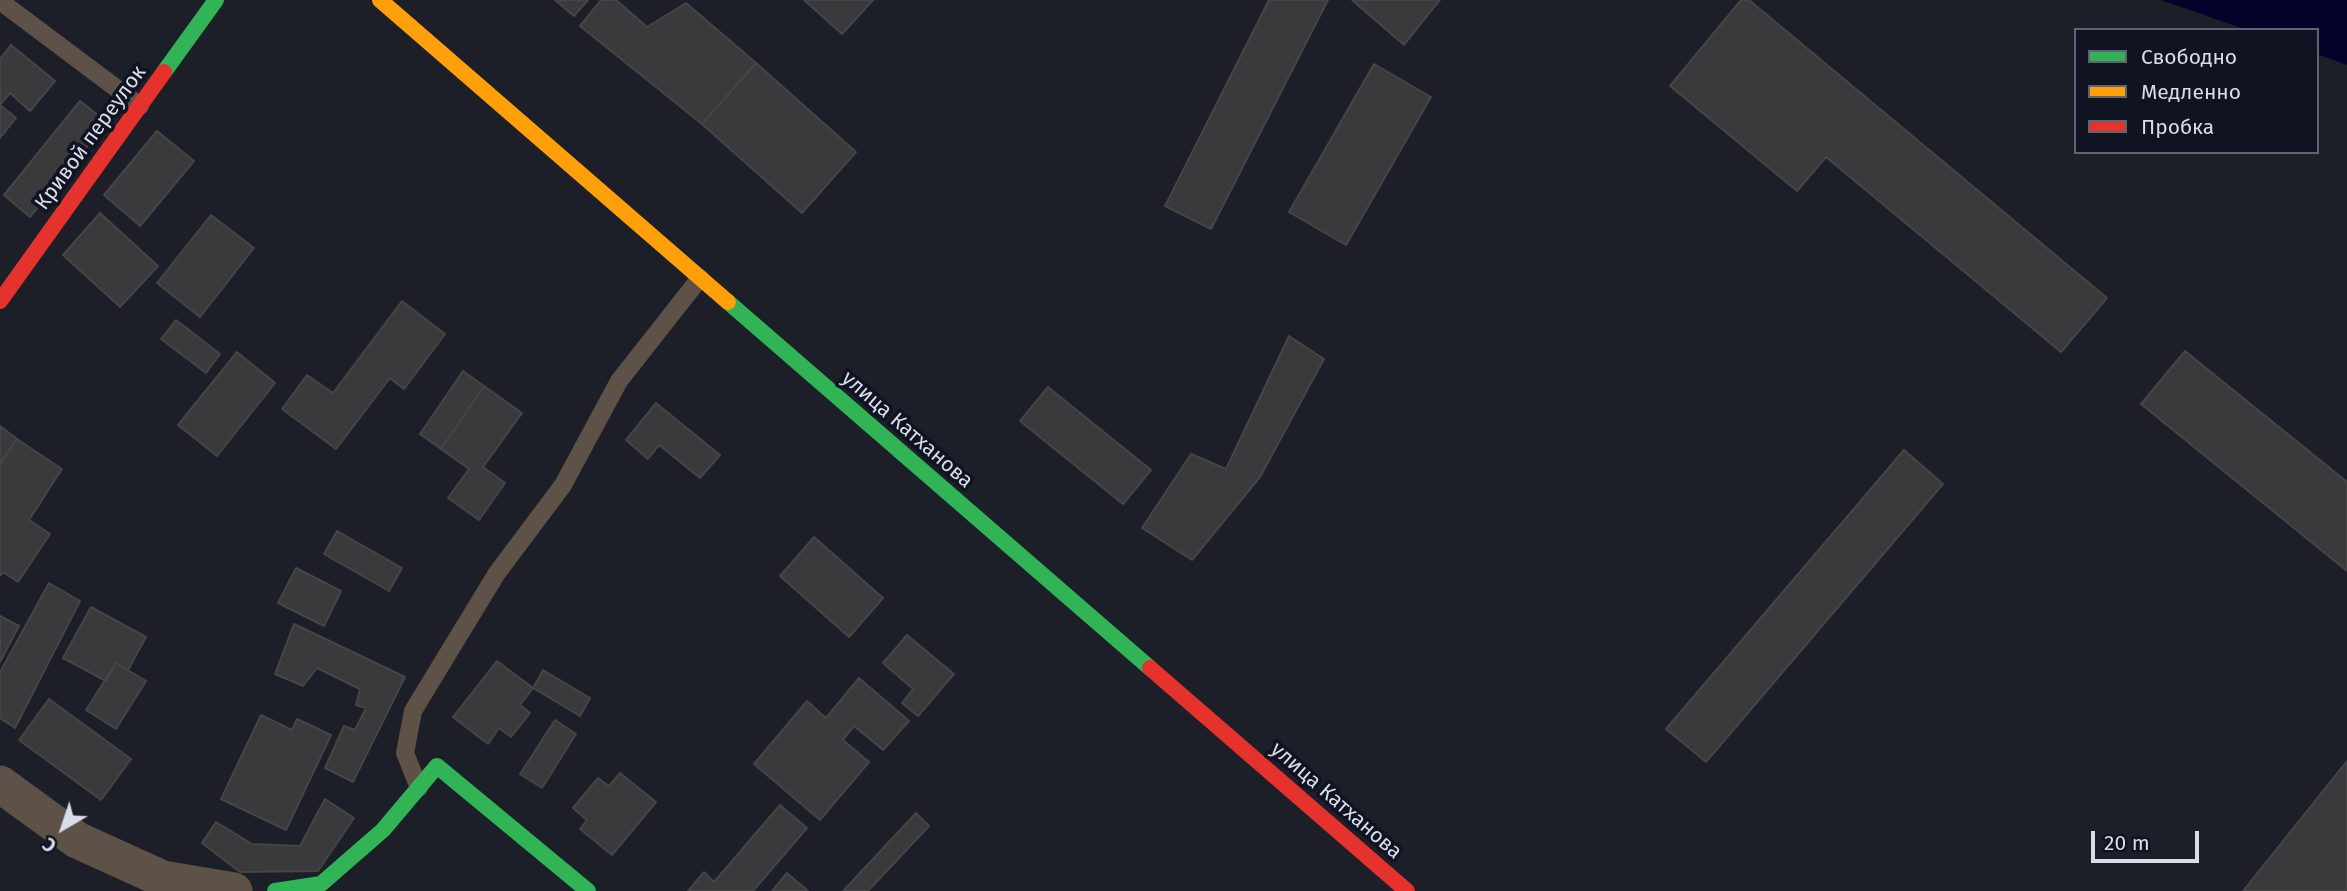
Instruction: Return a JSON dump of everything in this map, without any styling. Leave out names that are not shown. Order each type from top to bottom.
[{"type":"street","name":"Кривой переулок","points":[[0,301],[216,0]]},
{"type":"street","name":"улица Катханова","points":[[380,0],[1407,891]]},
{"type":"street","points":[[275,891],[321,884],[383,830],[437,766],[588,891]]},
{"type":"street","points":[[0,784],[77,840],[163,878],[234,891]]},
{"type":"lane","points":[[0,1],[140,106]]},
{"type":"lane","points":[[419,788],[405,753],[413,712],[497,573],[563,485],[619,381],[700,278]]},
{"type":"water","points":[[2161,0],[2347,0],[2347,65],[2319,55],[2319,28],[2241,28]]},
{"type":"building","points":[[555,0],[588,0],[574,16]]},
{"type":"building","points":[[601,0],[616,0],[647,27],[686,3],[756,63],[702,124],[580,26]]},
{"type":"building","points":[[804,0],[873,0],[842,34]]},
{"type":"building","points":[[1269,0],[1328,0],[1211,229],[1165,206]]},
{"type":"building","points":[[1352,0],[1440,0],[1404,45]]},
{"type":"building","points":[[1741,0],[1749,0],[2107,298],[2061,352],[1826,157],[1797,191],[1670,86]]},
{"type":"building","points":[[11,45],[55,81],[30,111],[10,93],[0,105],[0,59]]},
{"type":"building","points":[[756,63],[856,152],[802,213],[702,124]]},
{"type":"building","points":[[1374,64],[1431,97],[1346,245],[1289,212]]},
{"type":"building","points":[[80,101],[107,122],[30,217],[4,195]]},
{"type":"building","points":[[0,105],[16,118],[0,138]]},
{"type":"building","points":[[157,131],[194,161],[140,226],[104,195]]},
{"type":"building","points":[[100,213],[158,266],[120,307],[63,255]]},
{"type":"building","points":[[211,215],[254,248],[200,317],[157,283]]},
{"type":"building","points":[[402,301],[445,334],[404,389],[390,378],[336,449],[282,409],[307,375],[333,393]]},
{"type":"building","points":[[176,320],[220,354],[206,373],[161,339]]},
{"type":"building","points":[[1289,336],[1324,359],[1260,477],[1192,560],[1142,528],[1191,454],[1226,469]]},
{"type":"building","points":[[2185,351],[2347,482],[2347,571],[2141,404]]},
{"type":"building","points":[[237,352],[275,383],[217,456],[178,425]]},
{"type":"building","points":[[463,371],[484,386],[441,449],[420,434]]},
{"type":"building","points":[[484,386],[522,413],[483,467],[505,483],[479,520],[448,498],[469,469],[441,449]]},
{"type":"building","points":[[1048,387],[1151,470],[1123,504],[1020,421]]},
{"type":"building","points":[[656,403],[720,455],[700,478],[659,445],[648,459],[626,440]]},
{"type":"building","points":[[0,426],[17,439],[0,464]]},
{"type":"building","points":[[17,439],[62,469],[29,520],[50,534],[18,582],[3,572],[0,576],[0,464]]},
{"type":"building","points":[[1904,450],[1943,484],[1706,762],[1666,729]]},
{"type":"building","points":[[337,531],[402,568],[389,591],[324,554]]},
{"type":"building","points":[[814,537],[883,598],[849,637],[780,576]]},
{"type":"building","points":[[296,568],[341,591],[324,626],[278,603]]},
{"type":"building","points":[[49,583],[80,601],[15,728],[0,718],[0,672]]},
{"type":"building","points":[[91,607],[146,637],[128,670],[116,663],[106,681],[63,658]]},
{"type":"building","points":[[0,616],[19,626],[0,662]]},
{"type":"building","points":[[294,624],[405,677],[353,782],[325,768],[344,726],[355,730],[366,708],[356,705],[360,689],[317,668],[303,686],[275,674]]},
{"type":"building","points":[[907,635],[954,674],[918,716],[902,703],[913,689],[883,663]]},
{"type":"building","points":[[497,661],[533,688],[520,705],[530,713],[511,737],[499,728],[488,744],[453,717]]},
{"type":"building","points":[[116,663],[146,681],[116,729],[86,710]]},
{"type":"building","points":[[543,670],[590,698],[580,716],[533,688]]},
{"type":"building","points":[[859,678],[909,721],[883,750],[854,726],[843,740],[869,762],[820,820],[754,764],[807,701],[826,718]]},
{"type":"building","points":[[49,699],[131,759],[101,800],[19,740]]},
{"type":"building","points":[[261,715],[292,730],[297,719],[331,735],[286,830],[221,799]]},
{"type":"building","points":[[555,720],[576,734],[542,788],[520,774]]},
{"type":"building","points":[[2347,761],[2347,891],[2243,891]]},
{"type":"building","points":[[620,773],[656,802],[612,855],[580,829],[587,820],[573,808],[598,778],[609,786]]},
{"type":"building","points":[[325,799],[354,818],[318,871],[240,872],[202,843],[216,822],[252,844],[300,846]]},
{"type":"building","points":[[780,805],[807,828],[753,891],[688,891],[704,872],[714,882]]},
{"type":"building","points":[[916,813],[929,826],[868,891],[843,891]]},
{"type":"building","points":[[787,873],[808,891],[772,891]]},
{"type":"traffic: fast","points":[[164,72],[216,0]]},
{"type":"traffic: fast","points":[[728,302],[1150,668]]},
{"type":"traffic: fast","points":[[275,891],[321,884],[383,830],[437,766],[588,891]]},
{"type":"traffic: slow","points":[[380,0],[728,302]]},
{"type":"traffic: jam","points":[[0,301],[164,72]]},
{"type":"traffic: jam","points":[[1150,668],[1407,891]]}]
